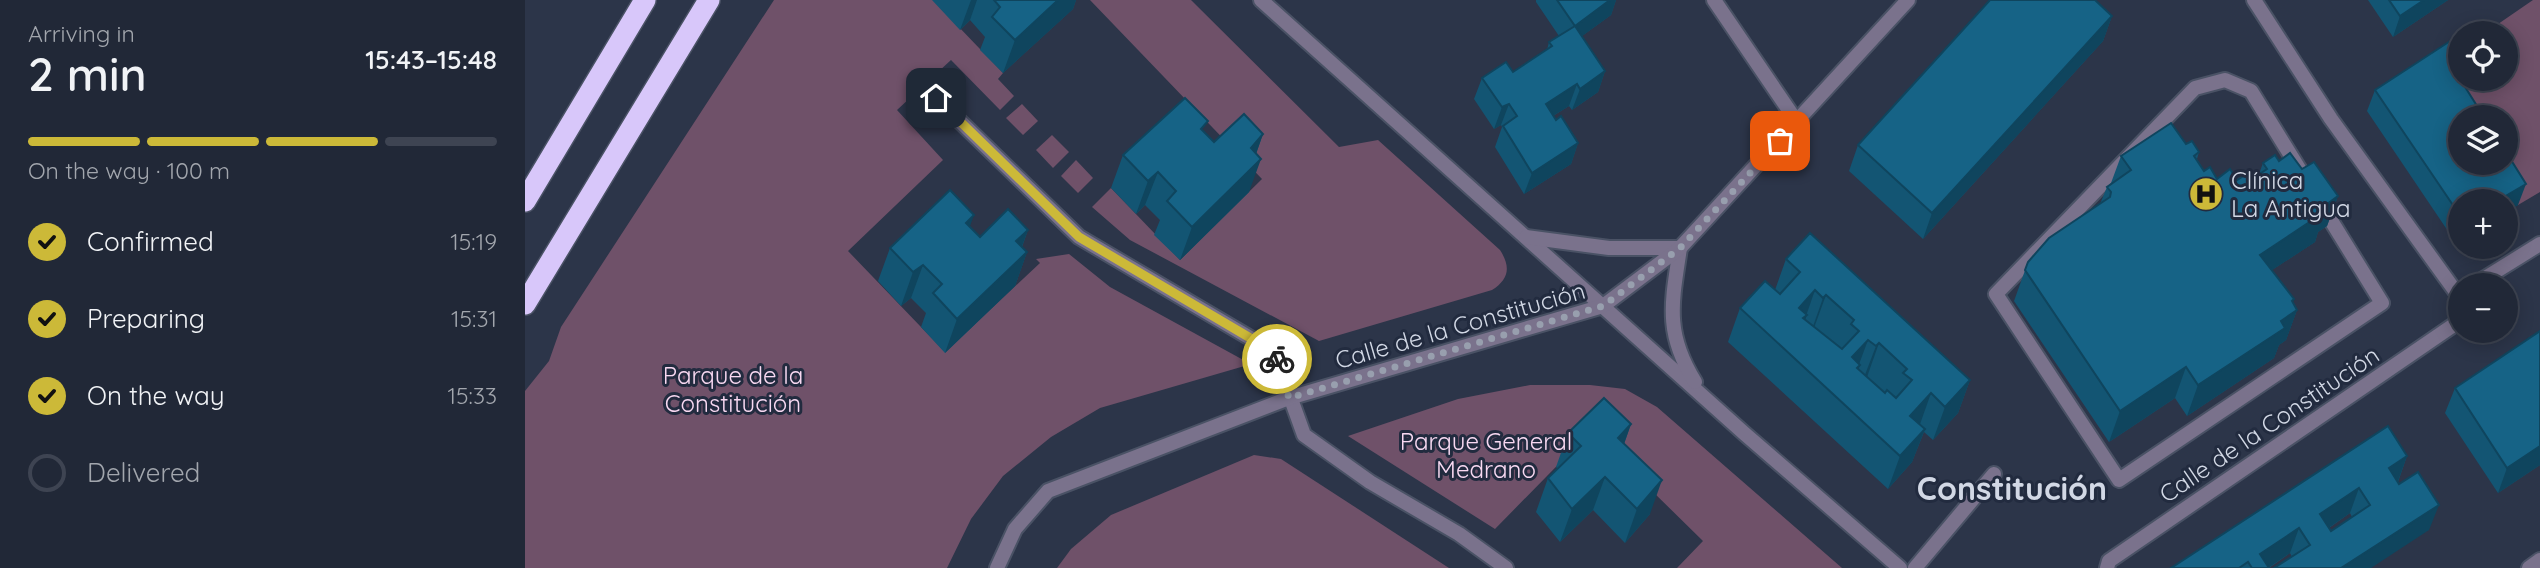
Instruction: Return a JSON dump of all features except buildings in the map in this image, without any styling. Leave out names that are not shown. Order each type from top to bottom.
[{"type":"highway","points":[[525,201],[645,0]]},
{"type":"highway","points":[[525,304],[709,0]]},
{"type":"street","points":[[1261,0],[1705,398],[1900,568]]},
{"type":"street","points":[[1714,0],[1797,122]]},
{"type":"street","name":"Calle de la Constitución","points":[[997,568],[1015,529],[1048,491],[1289,398],[1603,306],[1680,248],[1908,0]]},
{"type":"street","points":[[2254,0],[2331,118],[2448,279]]},
{"type":"street","points":[[2225,80],[2251,91],[2382,303],[2119,481],[1996,294],[2195,88],[2225,80]]},
{"type":"street","points":[[936,98],[1079,237],[1274,352],[1304,435],[1370,482],[1459,534],[1506,568]]},
{"type":"street","points":[[1526,237],[1609,248],[1680,248],[1671,308],[1676,343],[1678,355],[1705,398]]},
{"type":"street","points":[[2493,273],[2540,244]]},
{"type":"street","name":"Calle de la Constitución","points":[[2107,568],[2109,561],[2448,329]]},
{"type":"street","points":[[1915,568],[1994,474]]},
{"type":"street","points":[[2529,568],[2540,560]]},
{"type":"green space","name":"Parque de la Constitución","points":[[774,0],[933,0],[1003,73],[998,79],[1014,96],[1000,110],[951,60],[897,110],[943,160],[848,251],[945,352],[1040,263],[1036,259],[1069,254],[1110,287],[1247,362],[1248,365],[1100,408],[1051,437],[1003,476],[971,519],[947,568],[525,568],[525,391],[549,361],[561,327]]},
{"type":"green space","points":[[1090,0],[1191,0],[1339,147],[1378,140],[1500,250],[1507,267],[1502,282],[1492,290],[1319,341],[1130,240],[1092,207],[1111,188],[1180,260],[1262,179]]},
{"type":"green space","points":[[2533,0],[2540,0],[2540,192],[2518,205],[2518,189],[2508,189],[2499,175],[2518,175],[2518,105],[2455,105],[2452,100],[2460,91],[2518,91],[2518,21],[2502,21]]},
{"type":"green space","points":[[1022,104],[1038,121],[1023,135],[1006,118]]},
{"type":"green space","points":[[1052,135],[1069,152],[1053,168],[1036,150]]},
{"type":"green space","points":[[1076,160],[1093,178],[1078,193],[1061,176]]},
{"type":"green space","name":"Parque General Medrano","points":[[1530,385],[1590,385],[1625,389],[1657,407],[1842,568],[1677,568],[1703,541],[1591,431],[1495,529],[1348,436],[1458,399]]},
{"type":"green space","name":"Parque General Medrano","points":[[1254,455],[1281,459],[1449,568],[1057,568],[1071,549],[1111,515]]},
{"type":"way so far","points":[[1277,359],[1289,398],[1603,306],[1680,248],[1780,141]]},
{"type":"place","name":"Clínica La Antigua","points":[[2206,194]]},
{"type":"district","name":"Constitución","points":[[2012,488]]},
{"type":"route","points":[[936,98],[1079,237],[1274,352],[1277,359]]}]
